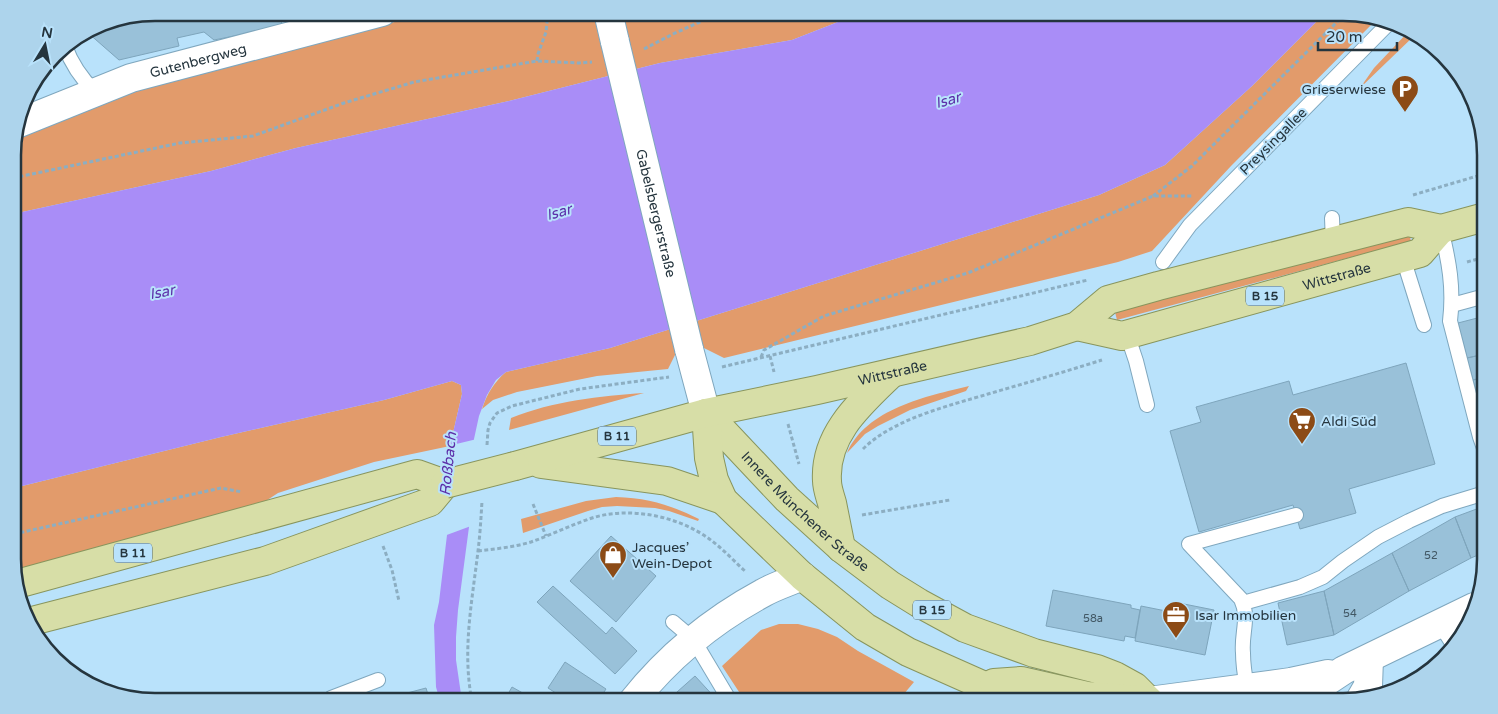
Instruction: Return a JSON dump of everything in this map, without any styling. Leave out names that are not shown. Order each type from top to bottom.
[{"type":"main road","name":"Wittstraße","points":[[706,413],[768,401],[1030,341],[1078,326],[1108,300],[1158,286],[1332,230],[1408,222],[1441,229],[1477,219]]},
{"type":"main road","name":"Wittstraße","points":[[1078,326],[1122,336],[1420,253],[1441,229]]},
{"type":"main road","points":[[841,548],[827,482],[827,466],[834,442],[843,425],[855,409],[892,373]]},
{"type":"main road","points":[[706,413],[709,458],[714,480],[723,500],[802,576],[865,627],[908,652],[1001,692]]},
{"type":"main road","name":"B 11","points":[[23,582],[416,474],[444,484],[706,413]]},
{"type":"main road","name":"Innere Münchener Straße","points":[[706,413],[786,499],[841,548],[890,585],[965,628],[1034,653],[1097,669],[1115,676],[1135,687],[1140,692]]},
{"type":"main road","points":[[522,464],[667,481],[723,500]]},
{"type":"main road","points":[[36,620],[266,561],[430,502],[444,484]]},
{"type":"main road","points":[[980,684],[1022,681],[1071,692]]},
{"type":"street","name":"Gutenbergweg","points":[[26,120],[131,78],[348,21]]},
{"type":"street","name":"Gabelsbergerstraße","points":[[610,21],[706,413]]},
{"type":"street","points":[[640,693],[693,639],[765,591],[802,576]]},
{"type":"street","points":[[1311,692],[1344,670],[1369,659],[1446,633],[1463,618]]},
{"type":"street","points":[[1365,690],[1368,686],[1369,659]]},
{"type":"street","points":[[1216,692],[1291,682],[1344,670]]},
{"type":"lane","name":"Preysingallee","points":[[1163,262],[1190,225],[1384,28]]},
{"type":"lane","points":[[70,58],[80,74],[95,92]]},
{"type":"lane","points":[[1441,229],[1450,266],[1452,305],[1450,321],[1477,425]]},
{"type":"lane","points":[[1403,258],[1424,325]]},
{"type":"lane","points":[[1452,305],[1477,298]]},
{"type":"lane","points":[[1127,334],[1136,360],[1147,405]]},
{"type":"lane","points":[[1243,603],[1300,587],[1323,577],[1378,537],[1442,506],[1477,495]]},
{"type":"lane","points":[[1247,688],[1242,651],[1246,610],[1241,599],[1188,544],[1296,515]]},
{"type":"lane","points":[[673,622],[693,639],[725,693]]},
{"type":"lane","points":[[344,693],[378,680]]},
{"type":"path","points":[[22,176],[180,143],[253,136],[344,103],[414,82],[537,61],[546,32],[547,21]]},
{"type":"path","points":[[687,28],[702,21]]},
{"type":"path","points":[[760,358],[764,350],[824,316],[968,273],[1153,196],[1192,166],[1338,21]]},
{"type":"path","points":[[1153,196],[1184,195],[1216,199]]},
{"type":"path","points":[[533,401],[693,361],[760,358],[1096,278]]},
{"type":"path","points":[[789,429],[799,464]]},
{"type":"path","points":[[21,532],[221,488],[246,493]]},
{"type":"path","points":[[856,516],[950,500]]},
{"type":"path","points":[[533,504],[546,536]]},
{"type":"path","points":[[478,551],[518,545],[592,518],[625,513],[658,517],[696,530],[713,541],[749,575]]},
{"type":"path","points":[[373,522],[392,570],[399,601]]},
{"type":"path","points":[[470,693],[467,661],[469,619],[480,527]]},
{"type":"shaded area","points":[[399,21],[595,21],[601,46],[627,39],[624,21],[841,21],[792,40],[660,63],[509,101],[296,148],[211,171],[22,212],[23,136],[127,92],[308,43]]},
{"type":"shaded area","points":[[1317,21],[1360,22],[1371,25],[1231,166],[1152,251],[1118,262],[724,358],[702,347],[676,353],[668,369],[597,376],[517,392],[493,400],[482,409],[491,389],[506,372],[610,348],[1099,195],[1165,165],[1252,86]]},
{"type":"shaded area","points":[[1404,36],[1410,39],[1360,88],[1374,68]]},
{"type":"shaded area","points":[[1409,233],[1411,241],[1117,320],[1115,312]]},
{"type":"shaded area","points":[[452,381],[461,385],[462,394],[450,446],[374,462],[278,493],[252,510],[22,569],[21,486],[221,437],[384,400]]},
{"type":"shaded area","points":[[969,386],[966,391],[910,410],[878,426],[865,434],[847,453],[856,438],[868,425],[883,415],[917,400]]},
{"type":"shaded area","points":[[644,393],[509,430],[511,418],[543,407],[594,398]]},
{"type":"shaded area","points":[[616,497],[659,503],[699,519],[698,521],[655,508],[602,507],[523,533],[521,519],[586,501]]},
{"type":"shaded area","points":[[779,624],[798,624],[818,629],[837,637],[914,682],[905,692],[739,693],[722,666],[761,630]]},
{"type":"water","name":"Isar","points":[[841,21],[1317,21],[1252,86],[1165,165],[1099,195],[610,348],[506,372],[496,380],[487,395],[479,416],[474,439],[469,527],[456,637],[456,660],[461,693],[438,693],[434,625],[439,602],[447,535],[450,446],[462,394],[461,385],[452,381],[384,400],[221,437],[21,486],[22,212],[211,171],[296,148],[509,101],[660,63],[792,40]]},
{"type":"pier","name":"Roßbach","points":[[477,439],[471,526],[444,536],[448,446]]},
{"type":"building","points":[[282,21],[280,27],[214,40],[204,32],[177,38],[179,46],[119,60],[92,37],[112,28],[138,22]]},
{"type":"building","points":[[1477,318],[1477,356],[1467,358],[1458,323]]},
{"type":"building","points":[[1477,356],[1477,379],[1473,380],[1467,358]]},
{"type":"building","points":[[1406,363],[1435,464],[1349,489],[1356,513],[1300,529],[1293,505],[1199,532],[1170,431],[1201,422],[1196,407],[1289,381],[1293,395]]},
{"type":"building","points":[[1477,379],[1477,394],[1473,380]]},
{"type":"building","points":[[1477,509],[1477,555],[1471,558],[1455,517]]},
{"type":"building","points":[[1455,517],[1471,558],[1409,591],[1392,553]]},
{"type":"building","name":"Jacques’ Wein-Depot","points":[[611,536],[656,576],[616,622],[570,581]]},
{"type":"building","points":[[1392,553],[1409,591],[1334,635],[1324,591]]},
{"type":"building","points":[[553,586],[606,634],[612,627],[637,651],[615,674],[537,602]]},
{"type":"building","points":[[1053,590],[1131,605],[1131,608],[1140,610],[1135,638],[1125,636],[1124,641],[1046,626]]},
{"type":"building","points":[[1324,591],[1334,635],[1287,645],[1278,603]]},
{"type":"building","points":[[1174,602],[1214,610],[1205,655],[1135,641],[1141,606],[1171,612]]},
{"type":"building","points":[[565,662],[606,689],[604,693],[555,693],[548,688]]},
{"type":"building","points":[[695,676],[710,693],[676,693]]},
{"type":"building","points":[[512,687],[522,693],[509,693]]},
{"type":"building","points":[[426,688],[427,693],[408,693]]},
{"type":"place","name":"Grieserwiese","points":[[1405,113]]},
{"type":"place","name":"Aldi Süd","points":[[1302,445]]},
{"type":"place","name":"Jacques’ Wein-Depot","points":[[613,579]]},
{"type":"place","name":"Isar Immobilien","points":[[1176,639]]}]
